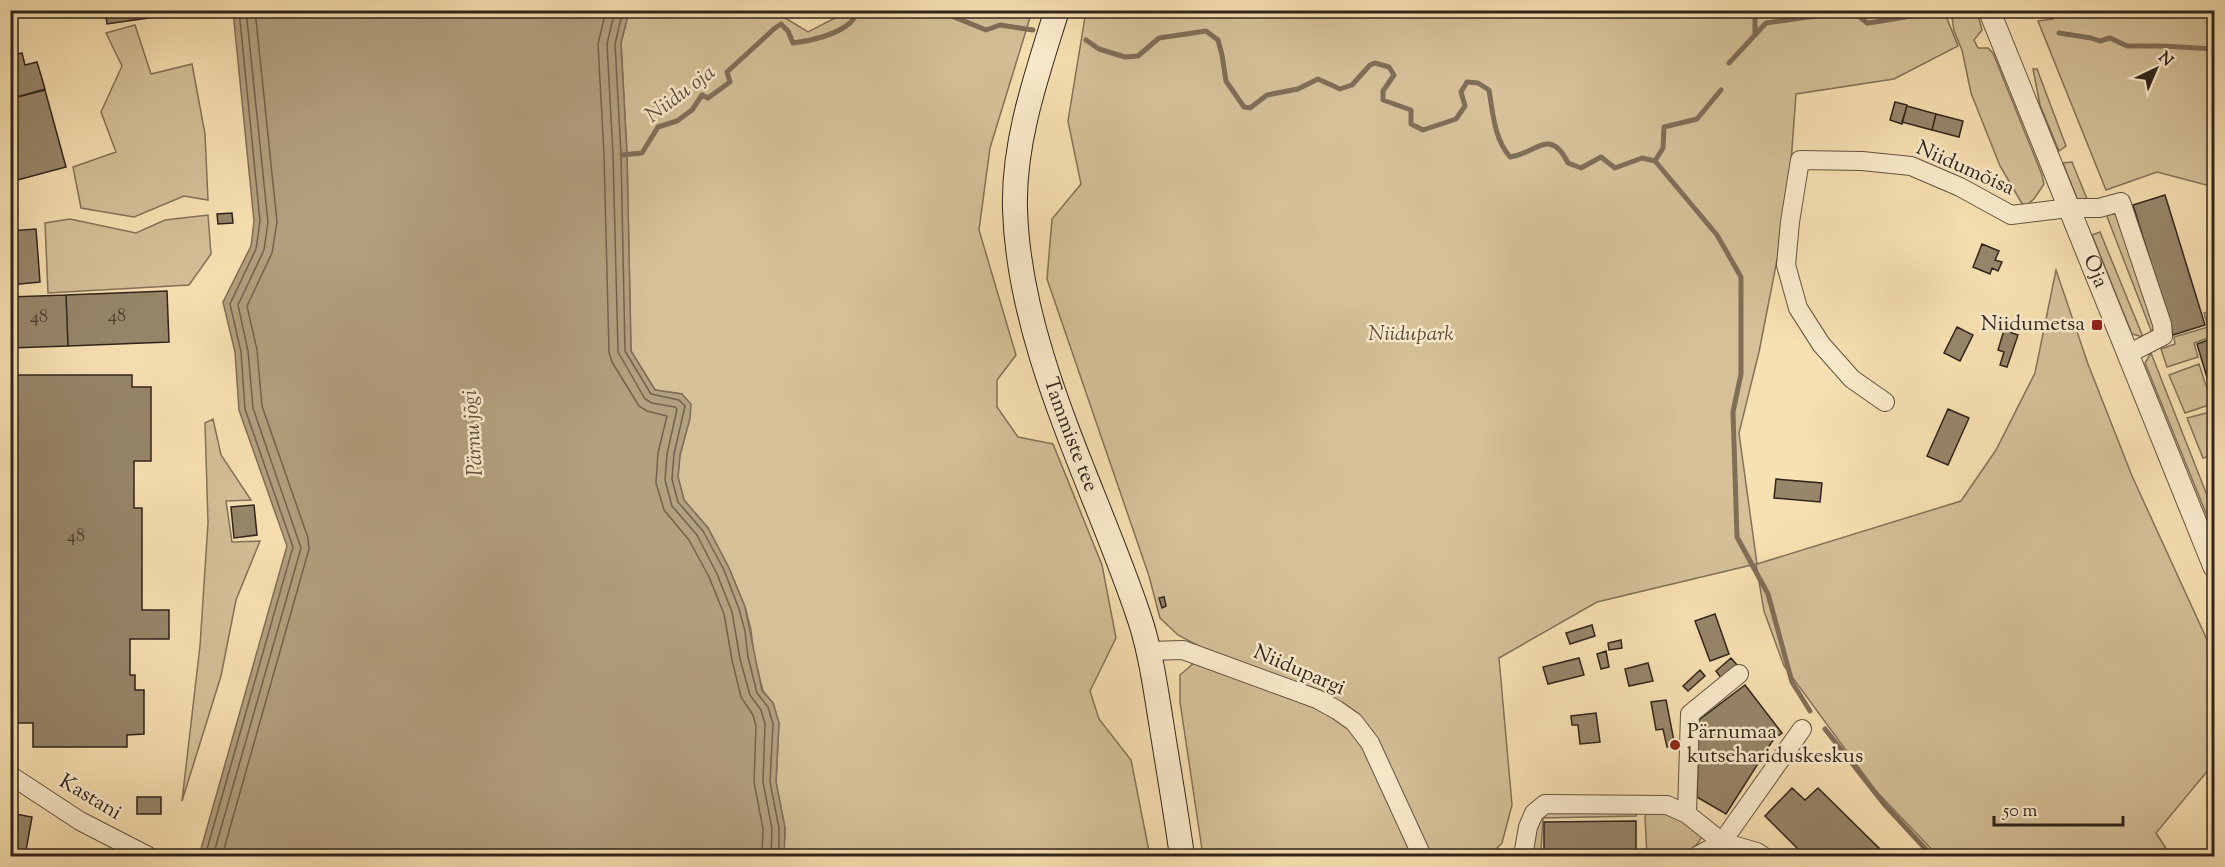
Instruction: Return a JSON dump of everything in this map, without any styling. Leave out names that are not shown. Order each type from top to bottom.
[{"type":"main road","name":"Tammiste tee","points":[[1057,10],[1035,81],[1023,133],[1016,180],[1015,210],[1024,294],[1053,390],[1137,611],[1149,651],[1182,856]]},
{"type":"street","name":"Oja","points":[[1989,10],[2214,567]]},
{"type":"street","name":"Niidumõisa","points":[[1886,402],[1852,379],[1821,344],[1798,308],[1786,265],[1800,160],[1862,161],[1911,166],[1960,187],[2011,215],[2069,208]]},
{"type":"street","points":[[2069,208],[2099,208],[2121,202],[2162,324],[2163,336],[2128,354]]},
{"type":"street","name":"Niidupargi","points":[[1149,651],[1183,650],[1317,699],[1354,722],[1370,743],[1422,856]]},
{"type":"street","points":[[1687,814],[1690,714],[1739,674]]},
{"type":"street","points":[[1697,856],[1722,842],[1802,729]]},
{"type":"street","name":"Kastani","points":[[10,775],[80,821],[148,856]]},
{"type":"street","points":[[1523,856],[1528,827],[1534,813],[1545,804],[1666,805],[1687,814],[1722,842],[1757,852],[1763,856]]},
{"type":"green space","points":[[165,10],[204,10],[166,18],[165,11]]},
{"type":"green space","points":[[629,11],[774,11],[808,32],[844,11],[1032,11],[990,148],[979,230],[1016,355],[997,380],[997,407],[1018,437],[1053,444],[1102,565],[1116,638],[1090,691],[1099,719],[1131,760],[1150,856],[784,856],[785,828],[776,782],[779,723],[773,703],[763,691],[745,607],[729,568],[708,528],[684,500],[678,477],[680,455],[690,418],[682,394],[655,390],[631,351],[627,154],[621,43]]},
{"type":"green space","name":"Niidupark","points":[[1086,11],[1944,11],[1958,46],[1894,79],[1796,94],[1788,204],[1759,352],[1739,433],[1757,564],[1961,501],[1996,450],[2035,373],[2056,270],[2088,364],[2132,476],[2214,655],[2214,763],[2156,833],[2171,856],[1938,856],[1876,791],[1784,666],[1764,611],[1756,564],[1597,602],[1499,658],[1512,805],[1502,843],[1489,856],[1203,856],[1180,702],[1180,675],[1195,662],[1201,647],[1178,635],[1160,618],[1149,576],[1047,279],[1052,219],[1081,184],[1068,121]]},
{"type":"green space","points":[[1951,11],[1977,11],[1982,30],[1974,40],[1978,48],[1988,48],[1993,53],[2042,175],[2044,184],[2034,199],[2024,207],[2000,166],[1971,93],[1962,50],[1954,31]]},
{"type":"green space","points":[[2072,11],[2214,11],[2214,187],[2157,172],[2106,190],[2038,21],[2052,19],[2044,14]]},
{"type":"green space","points":[[135,25],[151,74],[192,64],[205,134],[208,200],[184,196],[134,217],[81,208],[73,167],[116,152],[101,112],[122,66],[106,33]]},
{"type":"green space","points":[[2033,69],[2037,69],[2066,146],[2059,151],[2040,105]]},
{"type":"green space","points":[[2072,162],[2089,204],[2078,201],[2063,163]]},
{"type":"green space","points":[[2115,213],[2122,219],[2154,328],[2152,333],[2106,214]]},
{"type":"green space","points":[[208,215],[211,254],[189,285],[48,293],[45,223],[70,219],[136,233],[165,220]]},
{"type":"green space","points":[[2100,232],[2143,337],[2132,334],[2092,235]]},
{"type":"green space","points":[[2214,310],[2214,336],[2194,343],[2198,357],[2167,367],[2161,349],[2175,344],[2174,337],[2208,327],[2204,313]]},
{"type":"green space","points":[[2151,353],[2214,513],[2214,533],[2145,363]]},
{"type":"green space","points":[[2199,364],[2212,404],[2185,413],[2169,375]]},
{"type":"green space","points":[[2214,411],[2214,455],[2203,458],[2187,418]]},
{"type":"green space","points":[[213,419],[221,455],[251,500],[226,501],[232,542],[260,541],[236,600],[221,676],[182,801],[200,646],[208,523],[205,423]]},
{"type":"green space","points":[[1548,809],[1636,809],[1636,816],[1543,818],[1541,852],[1532,849],[1537,818]]},
{"type":"green space","points":[[1648,809],[1670,811],[1702,836],[1692,849],[1685,853],[1671,856],[1647,856],[1645,817]]},
{"type":"water","name":"Pärnu jõgi","points":[[233,11],[629,11],[621,43],[627,154],[631,351],[655,390],[682,394],[691,404],[690,418],[680,455],[678,477],[684,500],[708,528],[729,568],[745,607],[762,691],[773,703],[779,723],[776,782],[785,828],[784,856],[199,856],[287,546],[239,410],[235,352],[223,302],[251,246],[254,221]]},
{"type":"building","points":[[105,10],[161,10],[162,16],[107,24]]},
{"type":"building","points":[[22,53],[25,65],[37,62],[45,89],[10,99],[10,56]]},
{"type":"building","points":[[45,90],[66,167],[10,182],[10,99]]},
{"type":"building","points":[[1895,102],[1907,105],[1902,124],[1890,120]]},
{"type":"building","points":[[1907,106],[1936,114],[1932,130],[1902,122]]},
{"type":"building","points":[[1936,114],[1963,121],[1959,137],[1932,130]]},
{"type":"building","points":[[2165,195],[2205,325],[2173,335],[2133,205]]},
{"type":"building","points":[[232,213],[233,223],[218,224],[217,214]]},
{"type":"building","points":[[36,229],[40,282],[10,285],[10,231]]},
{"type":"building","points":[[1982,244],[1999,251],[1995,260],[2002,262],[1998,271],[1992,268],[1990,274],[1973,267]]},
{"type":"building","points":[[167,291],[169,342],[68,346],[66,295]]},
{"type":"building","points":[[66,295],[68,346],[10,348],[10,297]]},
{"type":"building","points":[[1957,327],[1973,335],[1960,361],[1944,353]]},
{"type":"building","points":[[2004,330],[2018,335],[2007,367],[2000,365],[2004,352],[1998,350]]},
{"type":"building","points":[[2214,338],[2214,401],[2197,344]]},
{"type":"building","points":[[10,375],[132,375],[132,387],[151,387],[151,461],[134,461],[134,508],[142,508],[142,610],[169,610],[169,639],[130,639],[130,675],[135,675],[135,690],[144,690],[144,734],[127,735],[127,747],[33,747],[33,723],[10,723]]},
{"type":"building","points":[[1948,409],[1969,418],[1948,465],[1927,456]]},
{"type":"building","points":[[1776,479],[1822,483],[1820,502],[1774,498]]},
{"type":"building","points":[[254,505],[257,535],[234,538],[231,507]]},
{"type":"building","points":[[1164,597],[1166,606],[1162,608],[1159,598]]},
{"type":"building","points":[[1715,614],[1729,654],[1710,661],[1695,621]]},
{"type":"building","points":[[1592,625],[1595,636],[1570,644],[1566,633]]},
{"type":"building","points":[[1621,640],[1622,648],[1609,650],[1608,643]]},
{"type":"building","points":[[1606,651],[1609,667],[1601,669],[1597,654]]},
{"type":"building","points":[[1579,658],[1584,675],[1548,684],[1543,667]]},
{"type":"building","points":[[1731,658],[1738,666],[1722,679],[1716,671]]},
{"type":"building","points":[[1648,663],[1653,681],[1629,686],[1625,669]]},
{"type":"building","points":[[1700,670],[1705,676],[1688,691],[1683,686]]},
{"type":"building","points":[[1745,685],[1782,733],[1773,740],[1726,814],[1697,797],[1699,720]]},
{"type":"building","points":[[1666,700],[1675,746],[1667,747],[1663,729],[1656,730],[1651,702]]},
{"type":"building","points":[[1596,713],[1600,742],[1580,744],[1578,725],[1572,725],[1571,716]]},
{"type":"building","points":[[1792,788],[1805,800],[1818,788],[1887,856],[1805,856],[1765,816]]},
{"type":"building","points":[[137,797],[161,797],[161,814],[137,814]]},
{"type":"building","points":[[10,813],[32,817],[25,856],[10,856]]},
{"type":"building","points":[[1636,821],[1636,851],[1544,852],[1544,822]]},
{"type":"waterway","name":"Niidu oja","points":[[622,155],[642,153],[658,127],[677,121],[692,110],[702,95],[708,98],[730,82],[727,72],[781,24],[788,31],[793,43],[808,41],[831,34],[844,27],[850,23],[858,10]]},
{"type":"waterway","name":"Niidu oja","points":[[937,10],[986,30],[1000,25],[1033,30]]},
{"type":"waterway","points":[[1755,10],[1755,33]]},
{"type":"waterway","name":"Niidu oja","points":[[1729,63],[1766,23],[1853,11],[1867,23],[1936,14]]},
{"type":"waterway","name":"Niidu oja","points":[[1086,40],[1099,49],[1125,57],[1138,56],[1159,38],[1206,31],[1218,40],[1226,81],[1244,107],[1250,108],[1267,95],[1298,89],[1318,79],[1340,89],[1352,85],[1370,65],[1375,63],[1389,67],[1394,75],[1383,91],[1383,100],[1411,110],[1411,124],[1423,130],[1456,119],[1465,106],[1461,92],[1467,82],[1478,83],[1489,90],[1497,134],[1510,157],[1549,144],[1555,146],[1568,163],[1581,168],[1601,157],[1615,168],[1642,158],[1655,161],[1663,148],[1664,127],[1697,119],[1721,90]]},
{"type":"waterway","name":"Niidu oja","points":[[2059,33],[2100,41],[2110,38],[2127,46],[2214,49]]},
{"type":"waterway","points":[[1655,161],[1717,235],[1741,277],[1741,374],[1733,412],[1737,537],[1768,594],[1792,682],[1810,711]]},
{"type":"waterway","points":[[1825,729],[1884,804],[1932,856]]},
{"type":"place","name":"Niidumetsa","points":[[2097,325]]},
{"type":"place","name":"Pärnumaa kutsehariduskeskus","points":[[1675,745]]}]
